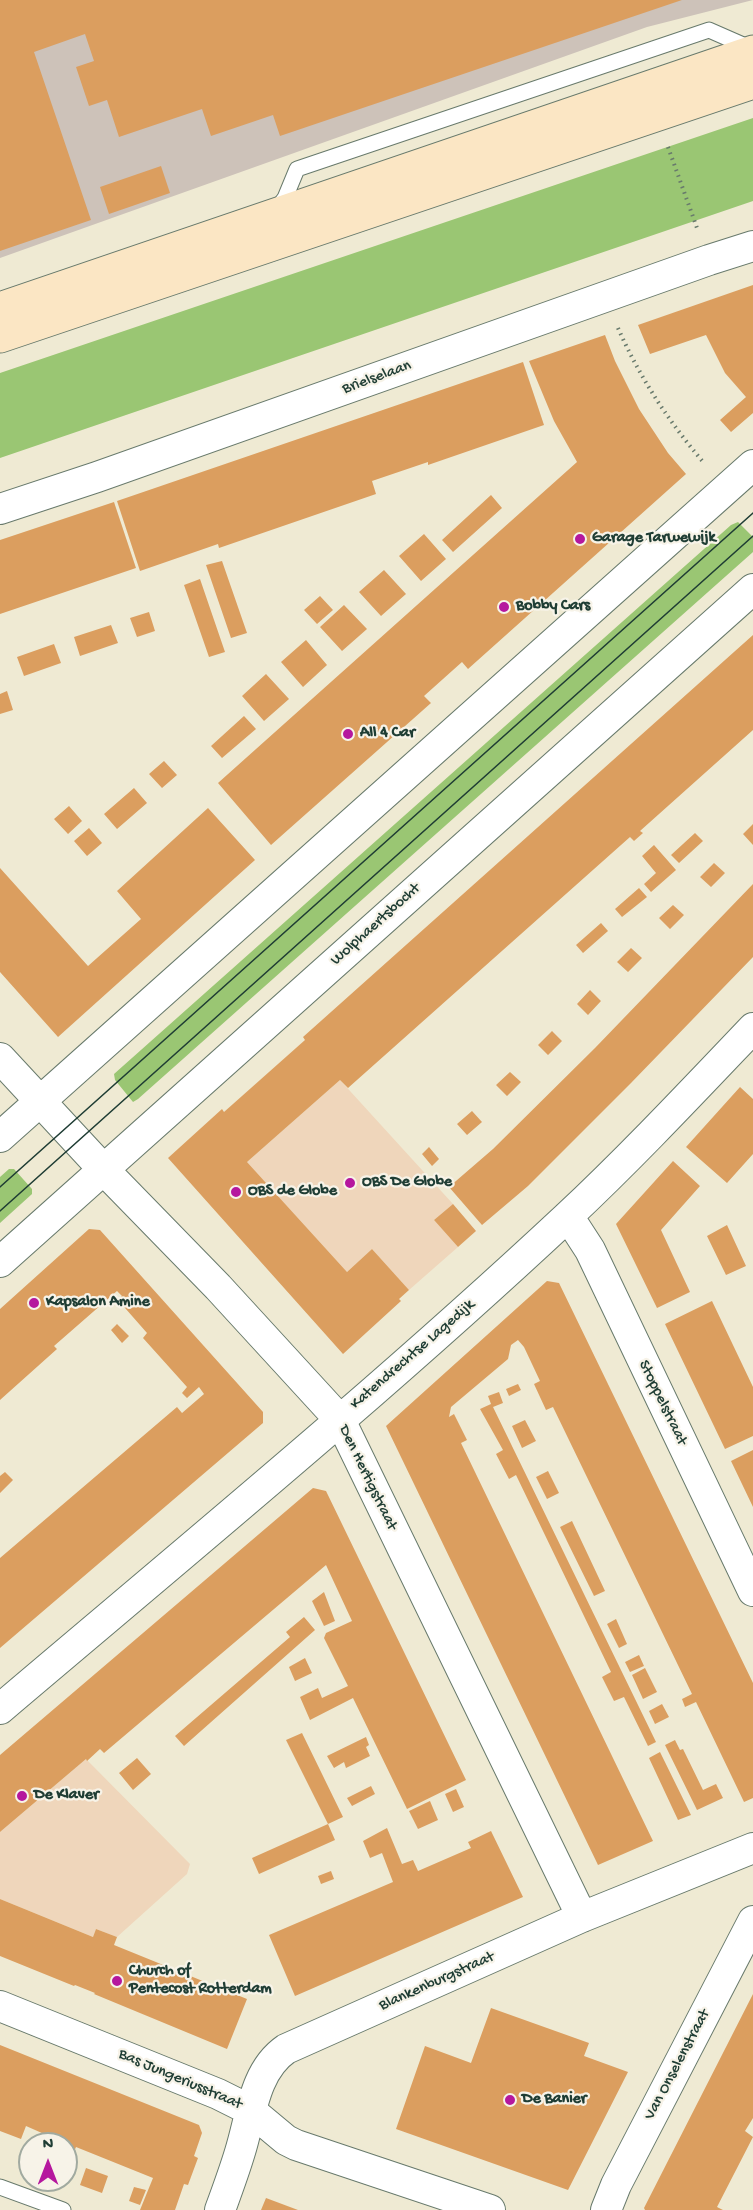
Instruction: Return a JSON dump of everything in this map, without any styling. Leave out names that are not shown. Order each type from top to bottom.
[{"type":"main road","points":[[0,309],[753,51]]},
{"type":"main road","points":[[0,336],[753,82]]},
{"type":"street","name":"Brielselaan","points":[[0,509],[753,246]]},
{"type":"street","points":[[0,1137],[753,465]]},
{"type":"street","name":"Wolphaertsbocht","points":[[0,1262],[753,589]]},
{"type":"street","name":"Katendrechtse Lagedijk","points":[[0,1709],[340,1420],[568,1216],[696,1089],[753,1028]]},
{"type":"street","name":"Den Hertigstraat","points":[[0,1058],[103,1169],[218,1287],[340,1420],[582,1917]]},
{"type":"street","name":"Stoppelstraat","points":[[568,1216],[590,1250],[753,1591]]},
{"type":"street","name":"Blankenburgstraat","points":[[220,2210],[240,2150],[250,2110],[269,2064],[286,2049],[582,1917],[753,1848]]},
{"type":"street","name":"Van Onselenstraat","points":[[606,2210],[616,2185],[753,1921]]},
{"type":"street","name":"Bas Jungeriusstraat","points":[[0,2006],[218,2094],[250,2110],[286,2140],[296,2145],[490,2210]]},
{"type":"lane","points":[[272,216],[285,198],[297,169],[709,30],[753,51]]},
{"type":"lane","points":[[0,2187],[63,2210]]},
{"type":"path","points":[[668,147],[709,260]]},
{"type":"path","points":[[604,297],[654,397],[684,440],[726,490]]},
{"type":"shaded area","points":[[0,0],[753,0],[647,27],[0,258]]},
{"type":"shaded area","name":"OBS De Globe","points":[[340,1080],[453,1204],[434,1220],[458,1247],[409,1290],[372,1249],[347,1272],[247,1162]]},
{"type":"shaded area","points":[[86,1759],[190,1864],[187,1874],[117,1937],[96,1929],[93,1937],[0,1899],[0,1832]]},
{"type":"green space","points":[[753,118],[753,201],[0,458],[0,373]]},
{"type":"green space","points":[[738,522],[753,537],[753,552],[133,1102],[115,1080],[114,1074],[731,525]]},
{"type":"green space","points":[[9,1169],[14,1169],[32,1189],[32,1194],[0,1223],[0,1177]]},
{"type":"building","points":[[0,0],[682,0],[280,136],[273,115],[211,136],[202,109],[119,137],[107,100],[89,106],[76,67],[94,61],[85,34],[34,52],[91,220],[0,251]]},
{"type":"building","points":[[161,166],[170,193],[109,214],[100,187]]},
{"type":"building","points":[[753,285],[753,413],[731,432],[720,420],[746,397],[725,373],[706,335],[650,354],[638,325]]},
{"type":"building","points":[[605,335],[639,409],[668,453],[686,474],[468,669],[462,662],[424,696],[431,703],[271,845],[218,783],[577,462],[554,421],[529,361]]},
{"type":"building","points":[[523,362],[544,425],[428,465],[428,462],[372,481],[376,494],[219,548],[218,544],[140,571],[117,501]]},
{"type":"building","points":[[491,495],[502,508],[453,552],[442,540]]},
{"type":"building","points":[[114,502],[136,568],[0,614],[0,540]]},
{"type":"building","points":[[424,534],[446,559],[421,581],[399,556]]},
{"type":"building","points":[[222,561],[247,633],[231,638],[206,565]]},
{"type":"building","points":[[384,570],[406,594],[381,616],[359,592]]},
{"type":"building","points":[[200,579],[225,652],[209,657],[184,585]]},
{"type":"building","points":[[320,596],[333,610],[317,624],[304,610]]},
{"type":"building","points":[[344,605],[367,629],[342,651],[320,627]]},
{"type":"building","points":[[149,612],[155,631],[137,637],[130,618]]},
{"type":"building","points":[[111,625],[118,643],[80,656],[74,637]]},
{"type":"building","points":[[753,635],[753,730],[640,831],[643,833],[634,841],[630,837],[348,1088],[340,1080],[247,1162],[347,1272],[372,1249],[409,1290],[399,1299],[401,1301],[343,1354],[168,1158],[222,1109],[224,1112],[305,1040],[303,1037]]},
{"type":"building","points":[[306,640],[327,665],[303,687],[281,662]]},
{"type":"building","points":[[54,644],[61,663],[24,676],[17,657]]},
{"type":"building","points":[[266,674],[289,699],[264,721],[242,696]]},
{"type":"building","points":[[7,691],[13,710],[0,714],[0,694]]},
{"type":"building","points":[[244,716],[256,729],[222,758],[211,746]]},
{"type":"building","points":[[164,761],[177,775],[162,788],[149,774]]},
{"type":"building","points":[[134,788],[147,803],[117,829],[104,814]]},
{"type":"building","points":[[69,806],[82,821],[68,834],[54,819]]},
{"type":"building","points":[[208,808],[255,860],[58,1037],[0,972],[0,868],[88,966],[141,919],[117,891]]},
{"type":"building","points":[[753,824],[753,845],[743,834]]},
{"type":"building","points":[[89,828],[102,843],[87,856],[74,841]]},
{"type":"building","points":[[695,833],[703,841],[679,863],[671,855]]},
{"type":"building","points":[[654,845],[676,870],[651,892],[644,884],[656,873],[642,856]]},
{"type":"building","points":[[714,863],[725,873],[711,887],[700,877]]},
{"type":"building","points":[[753,884],[753,957],[528,1186],[482,1225],[449,1187],[493,1149],[595,1048]]},
{"type":"building","points":[[639,888],[647,897],[622,917],[615,909]]},
{"type":"building","points":[[673,905],[684,915],[670,929],[659,918]]},
{"type":"building","points":[[601,923],[608,931],[583,953],[576,945]]},
{"type":"building","points":[[631,948],[642,958],[628,972],[617,962]]},
{"type":"building","points":[[590,990],[601,1001],[588,1015],[577,1004]]},
{"type":"building","points":[[552,1031],[562,1041],[548,1055],[538,1045]]},
{"type":"building","points":[[510,1072],[521,1082],[507,1096],[496,1085]]},
{"type":"building","points":[[740,1087],[753,1099],[753,1154],[727,1183],[686,1147]]},
{"type":"building","points":[[472,1111],[482,1122],[467,1135],[457,1124]]},
{"type":"building","points":[[429,1147],[439,1159],[432,1166],[422,1154]]},
{"type":"building","points":[[673,1161],[700,1186],[661,1230],[690,1292],[657,1308],[616,1224]]},
{"type":"building","points":[[453,1204],[476,1231],[458,1247],[434,1220]]},
{"type":"building","points":[[727,1225],[746,1266],[726,1275],[707,1236]]},
{"type":"building","points":[[89,1229],[100,1230],[263,1412],[263,1423],[0,1648],[0,1558],[177,1407],[182,1413],[204,1394],[199,1387],[187,1398],[182,1393],[187,1387],[143,1338],[147,1333],[118,1300],[122,1296],[117,1291],[54,1346],[57,1349],[0,1400],[0,1309]]},
{"type":"building","points":[[547,1281],[559,1283],[753,1683],[753,1798],[744,1802],[696,1702],[685,1707],[682,1699],[692,1694],[553,1407],[546,1410],[534,1384],[540,1381],[524,1347],[518,1340],[511,1345],[508,1359],[451,1407],[449,1417],[454,1414],[467,1440],[461,1443],[653,1841],[598,1865],[386,1426]]},
{"type":"building","points":[[712,1301],[753,1387],[753,1436],[725,1449],[665,1324]]},
{"type":"building","points":[[117,1324],[129,1336],[122,1343],[111,1330]]},
{"type":"building","points":[[518,1384],[521,1390],[509,1396],[506,1389]]},
{"type":"building","points":[[499,1392],[503,1403],[493,1407],[656,1742],[648,1746],[624,1697],[614,1701],[602,1677],[611,1672],[516,1475],[509,1479],[496,1454],[503,1450],[480,1409],[491,1404],[488,1396]]},
{"type":"building","points":[[525,1420],[536,1441],[522,1448],[512,1426]]},
{"type":"building","points":[[753,1450],[753,1507],[731,1461]]},
{"type":"building","points":[[548,1471],[559,1493],[547,1499],[536,1477]]},
{"type":"building","points":[[5,1472],[13,1480],[0,1493],[0,1476]]},
{"type":"building","points":[[313,1488],[326,1491],[466,1780],[407,1809],[353,1698],[310,1720],[300,1697],[318,1688],[322,1698],[348,1686],[324,1638],[326,1633],[352,1621],[326,1565],[104,1753],[100,1749],[87,1761],[86,1759],[0,1832],[0,1755]]},
{"type":"building","points":[[572,1521],[605,1591],[594,1596],[560,1527]]},
{"type":"building","points":[[324,1592],[335,1621],[324,1626],[312,1601]]},
{"type":"building","points":[[304,1617],[315,1630],[184,1746],[175,1736],[290,1637],[286,1632]]},
{"type":"building","points":[[616,1619],[627,1644],[619,1648],[607,1624]]},
{"type":"building","points":[[639,1655],[644,1666],[630,1672],[625,1662]]},
{"type":"building","points":[[305,1658],[312,1673],[295,1681],[289,1667]]},
{"type":"building","points":[[645,1668],[657,1692],[643,1699],[632,1675]]},
{"type":"building","points":[[662,1704],[669,1717],[655,1724],[649,1711]]},
{"type":"building","points":[[302,1733],[343,1817],[328,1824],[286,1740]]},
{"type":"building","points":[[366,1737],[369,1745],[366,1747],[370,1756],[346,1768],[344,1762],[334,1768],[327,1756]]},
{"type":"building","points":[[675,1740],[680,1750],[683,1749],[703,1790],[716,1784],[723,1798],[697,1810],[665,1745]]},
{"type":"building","points":[[660,1752],[691,1815],[678,1820],[649,1758]]},
{"type":"building","points":[[137,1758],[151,1774],[133,1790],[119,1773]]},
{"type":"building","points":[[371,1786],[375,1794],[352,1806],[347,1798]]},
{"type":"building","points":[[456,1789],[464,1807],[453,1812],[445,1794]]},
{"type":"building","points":[[430,1801],[438,1820],[418,1829],[409,1811]]},
{"type":"building","points":[[328,1824],[335,1840],[259,1874],[252,1858]]},
{"type":"building","points":[[387,1828],[402,1864],[413,1860],[418,1871],[471,1848],[468,1842],[491,1831],[523,1897],[295,1996],[269,1935],[393,1882],[382,1853],[370,1858],[363,1841]]},
{"type":"building","points":[[331,1871],[334,1879],[321,1884],[318,1876]]},
{"type":"building","points":[[0,1899],[93,1937],[96,1929],[117,1937],[114,1945],[247,1999],[227,2049],[0,1956]]},
{"type":"building","points":[[753,1994],[753,2118],[745,2131],[753,2137],[717,2207],[723,2210],[645,2210],[644,2208]]},
{"type":"building","name":"De Banier","points":[[491,2008],[589,2043],[584,2056],[628,2072],[568,2190],[396,2129],[425,2046],[471,2063]]},
{"type":"building","points":[[0,2045],[199,2125],[202,2133],[194,2156],[198,2158],[188,2185],[184,2184],[175,2210],[140,2210],[153,2178],[78,2148],[78,2132],[40,2132],[26,2126],[24,2132],[18,2132],[18,2138],[0,2131]]},
{"type":"building","points":[[86,2168],[108,2176],[102,2193],[80,2185]]},
{"type":"building","points":[[134,2187],[146,2190],[140,2205],[129,2201]]},
{"type":"building","points":[[266,2198],[298,2210],[261,2210]]},
{"type":"tram line","points":[[0,1187],[753,513]]},
{"type":"tram line","points":[[0,1211],[753,536]]},
{"type":"place","name":"Garage Tarwewijk","points":[[580,539]]},
{"type":"place","name":"Bobby Cars","points":[[504,607]]},
{"type":"place","name":"All 4 Car","points":[[348,734]]},
{"type":"place","name":"OBS De Globe","points":[[350,1183]]},
{"type":"place","name":"OBS de Globe","points":[[236,1192]]},
{"type":"place","name":"Kapsalon Amine","points":[[34,1303]]},
{"type":"place","name":"De Klaver","points":[[22,1796]]},
{"type":"place","name":"Church of Pentecost Rotterdam","points":[[117,1981]]},
{"type":"place","name":"De Banier","points":[[510,2100]]}]
